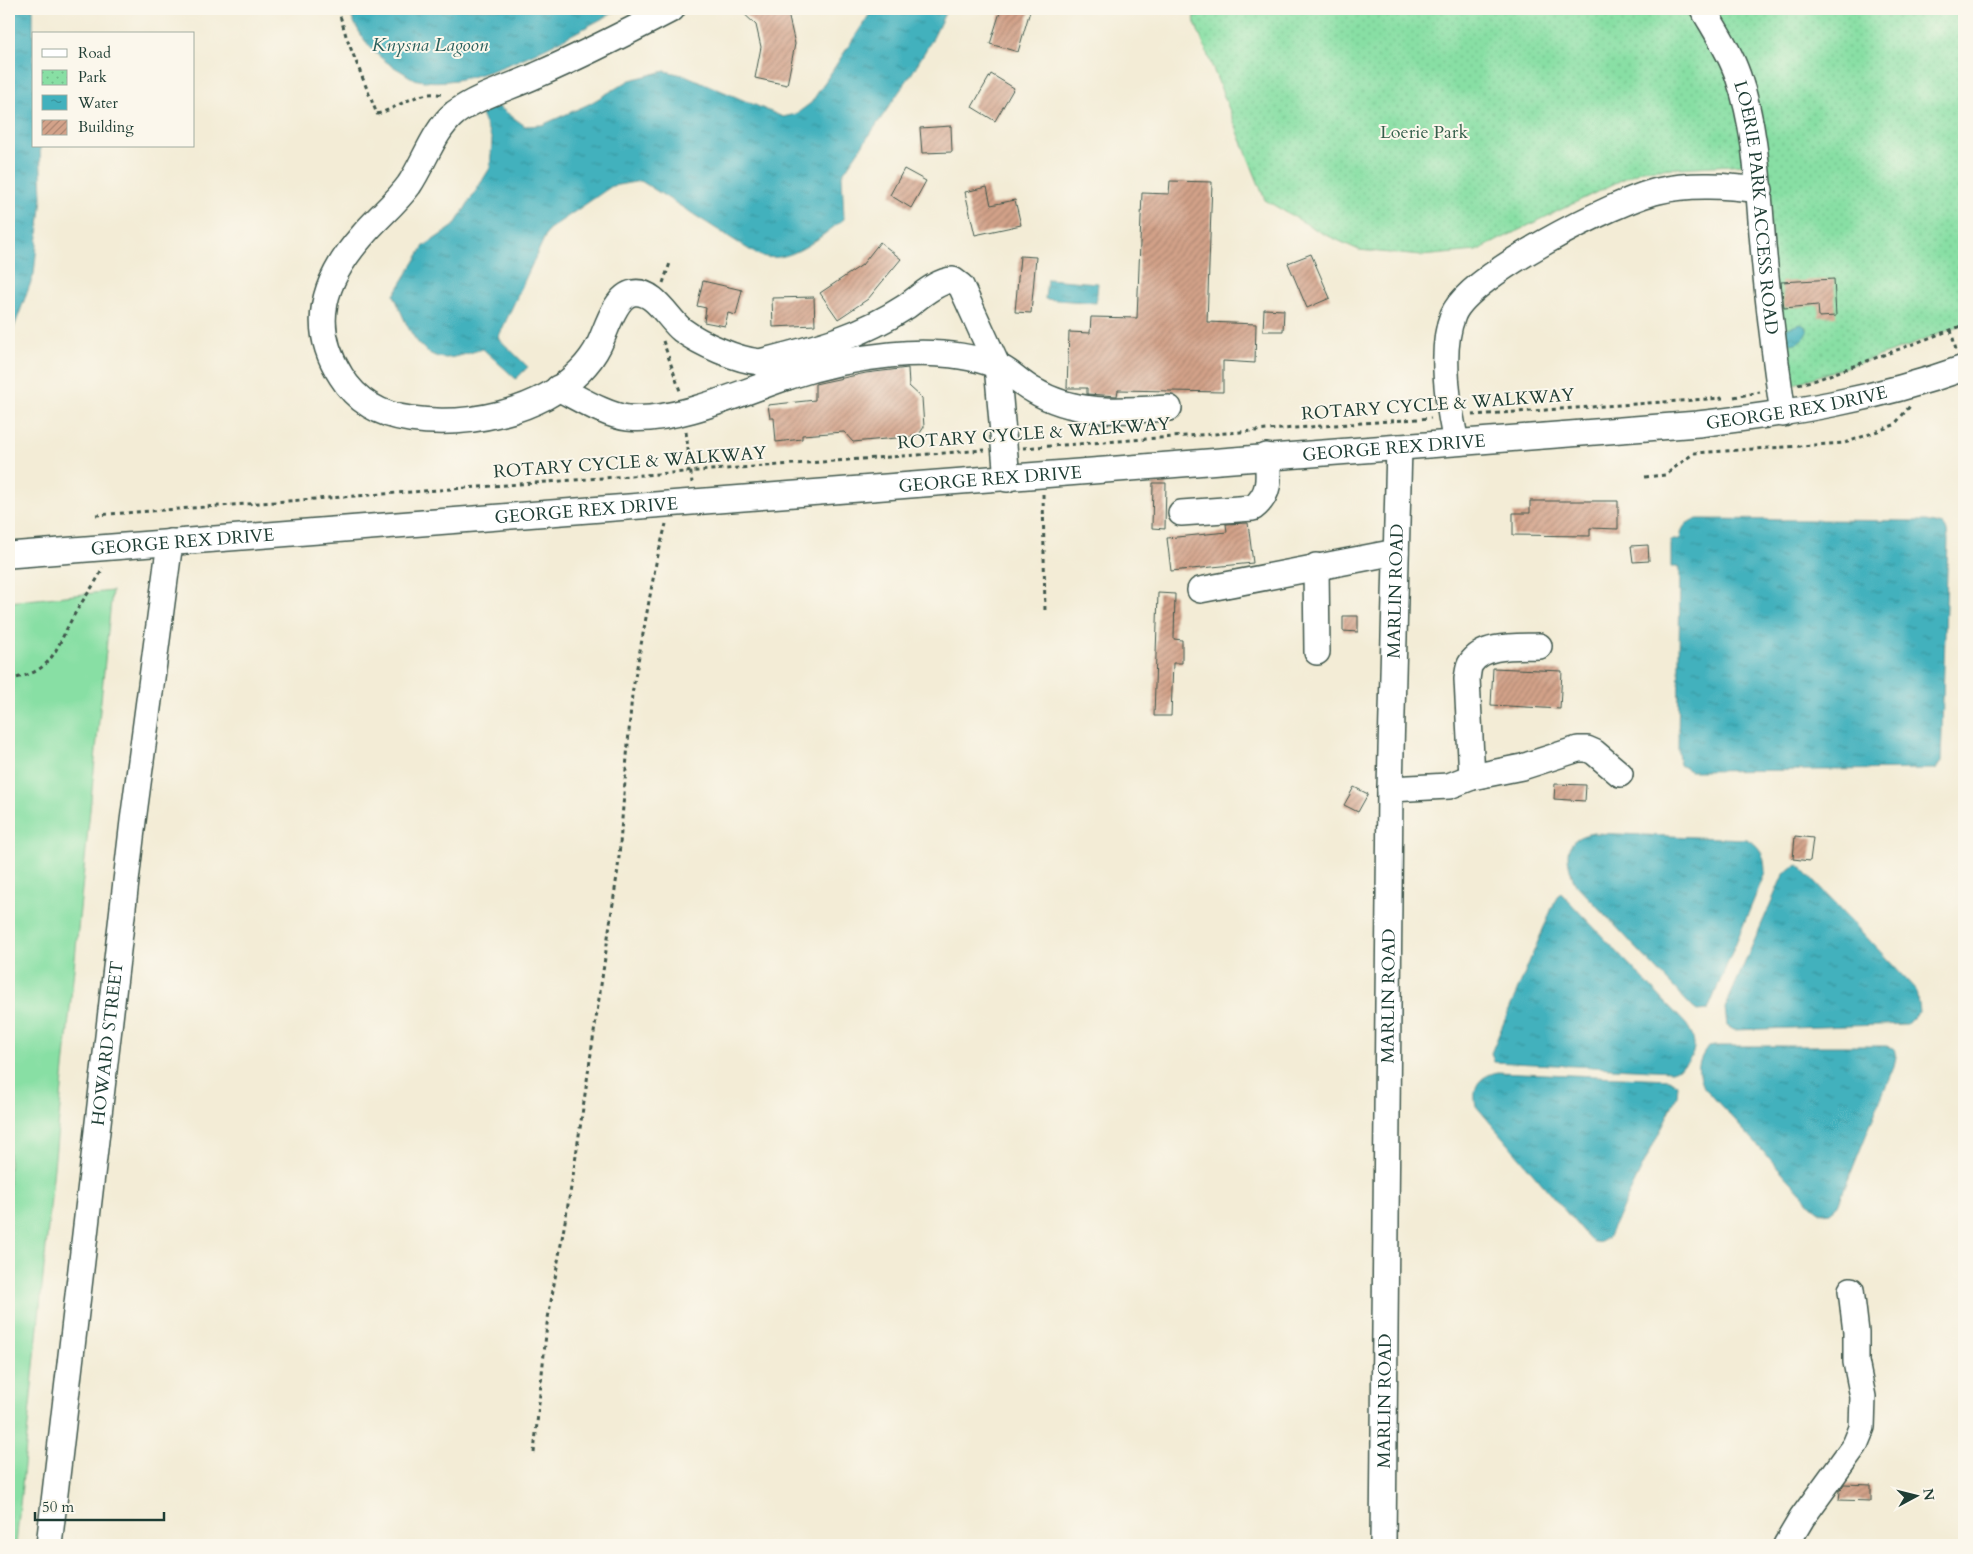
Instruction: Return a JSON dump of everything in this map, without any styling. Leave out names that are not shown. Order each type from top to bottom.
[{"type":"street","points":[[672,9],[538,75],[475,99],[452,116],[440,130],[408,186],[346,255],[324,299],[323,330],[332,362],[350,390],[370,408],[395,417],[440,422],[485,416],[518,408],[558,388],[580,371],[592,355],[613,313],[627,295],[640,292],[659,305],[676,324],[698,340],[744,361],[760,362],[853,336],[884,321],[950,280],[958,281],[962,286],[997,365],[1007,479]]},
{"type":"street","name":"LOERIE PARK ACCESS ROAD","points":[[1703,9],[1738,74],[1747,106],[1760,190],[1765,272],[1783,414]]},
{"type":"street","points":[[1456,442],[1451,417],[1447,336],[1454,313],[1465,297],[1506,264],[1630,200],[1659,191],[1721,186],[1760,190]]},
{"type":"street","points":[[558,388],[627,418],[651,418],[684,411],[787,377],[872,355],[929,354],[969,358],[997,365],[1034,391],[1063,404],[1110,412],[1170,408]]},
{"type":"street","points":[[760,362],[787,377]]},
{"type":"street","name":"GEORGE REX DRIVE","points":[[9,556],[112,546],[683,504],[1007,479],[1267,456],[1698,424],[1783,414],[1855,401],[1927,382],[1964,368]]},
{"type":"street","name":"MARLIN ROAD","points":[[1383,1545],[1390,790],[1399,447]]},
{"type":"street","points":[[1181,513],[1253,508],[1260,501],[1268,487],[1267,456]]},
{"type":"street","name":"HOWARD STREET","points":[[49,1545],[133,821],[170,542]]},
{"type":"street","points":[[1200,590],[1396,552]]},
{"type":"street","points":[[1316,566],[1317,652]]},
{"type":"street","points":[[1472,777],[1467,679],[1470,664],[1476,658],[1494,649],[1539,646]]},
{"type":"street","points":[[1390,790],[1448,786],[1472,777],[1522,767],[1578,749],[1587,749],[1594,752],[1620,774]]},
{"type":"street","points":[[1786,1545],[1802,1518],[1855,1445],[1862,1428],[1863,1397],[1856,1362],[1856,1332],[1851,1290]]},
{"type":"path","points":[[338,9],[347,39],[377,114],[414,97],[434,93],[475,99]]},
{"type":"path","points":[[534,1453],[547,1324],[580,1130],[618,869],[632,694],[656,563],[683,504],[690,472],[684,411],[677,379],[663,343],[659,305],[661,288],[670,263]]},
{"type":"path","name":"ROTARY CYCLE & WALKWAY","points":[[96,516],[1728,398],[1816,380],[1964,325]]},
{"type":"path","points":[[1645,477],[1666,475],[1694,453],[1845,443],[1894,425],[1912,404]]},
{"type":"path","points":[[1043,476],[1045,613]]},
{"type":"path","points":[[9,679],[29,676],[54,657],[73,617],[101,572],[112,546]]},
{"type":"green space","name":"Loerie Park","points":[[1193,9],[1964,9],[1964,324],[1909,346],[1779,389],[1766,163],[1642,170],[1476,251],[1421,256],[1359,250],[1322,233],[1265,200],[1195,23]]},
{"type":"green space","points":[[112,591],[16,1545],[9,1545],[9,602]]},
{"type":"water","points":[[9,9],[33,9],[32,148],[40,148],[42,198],[34,274],[9,341]]},
{"type":"water","name":"Knysna Lagoon","points":[[348,9],[621,9],[549,46],[495,70],[468,78],[442,81],[418,80],[382,59],[363,38]]},
{"type":"water","points":[[873,9],[947,9],[933,38],[912,73],[842,175],[844,219],[814,242],[791,254],[779,257],[756,254],[641,181],[612,186],[548,230],[498,338],[528,367],[516,379],[483,349],[445,358],[435,356],[426,351],[418,343],[406,324],[394,295],[424,246],[454,226],[490,168],[492,140],[478,108],[499,107],[525,126],[542,125],[589,104],[630,80],[665,71],[687,76],[783,117],[796,114],[811,103]]},
{"type":"water","points":[[1047,279],[1098,283],[1096,303],[1045,299]]},
{"type":"water","points":[[1801,324],[1806,327],[1808,332],[1804,338],[1793,344],[1786,344],[1784,329]]},
{"type":"water","points":[[1698,519],[1926,521],[1943,525],[1947,531],[1948,540],[1941,762],[1936,769],[1690,771],[1680,765],[1678,752],[1680,567],[1671,567],[1671,540],[1680,540],[1685,525],[1690,521]]},
{"type":"water","points":[[1593,833],[1746,839],[1759,848],[1763,857],[1765,873],[1708,1010],[1697,1011],[1692,1007],[1574,882],[1569,865],[1568,850],[1575,840]]},
{"type":"water","points":[[1799,865],[1916,990],[1919,1012],[1907,1024],[1734,1030],[1727,1026],[1725,1008],[1783,875]]},
{"type":"water","points":[[1561,893],[1686,1024],[1693,1038],[1694,1045],[1691,1058],[1686,1063],[1672,1071],[1494,1062],[1491,1053],[1557,896]]},
{"type":"water","points":[[1887,1046],[1894,1048],[1896,1057],[1894,1066],[1838,1205],[1830,1212],[1822,1213],[1815,1208],[1702,1085],[1699,1075],[1700,1061],[1708,1047]]},
{"type":"water","points":[[1497,1072],[1669,1079],[1678,1085],[1677,1096],[1609,1236],[1604,1240],[1597,1243],[1589,1239],[1476,1106],[1475,1093],[1478,1084],[1485,1077]]},
{"type":"building","points":[[739,9],[787,9],[795,44],[787,85],[755,78],[761,47],[756,25]]},
{"type":"building","points":[[1001,9],[1030,11],[1018,52],[990,44]]},
{"type":"building","points":[[991,74],[1014,88],[995,121],[972,107]]},
{"type":"building","points":[[951,126],[952,152],[922,153],[920,128]]},
{"type":"building","points":[[904,169],[926,181],[911,208],[890,195]]},
{"type":"building","points":[[1170,181],[1212,182],[1207,322],[1256,324],[1255,363],[1223,361],[1223,392],[1118,390],[1117,396],[1087,394],[1087,388],[1067,388],[1069,332],[1090,333],[1091,317],[1137,318],[1142,193],[1169,194]]},
{"type":"building","points":[[987,187],[991,205],[1015,200],[1021,225],[975,235],[965,192]]},
{"type":"building","points":[[880,242],[901,259],[868,299],[838,319],[820,293],[862,265]]},
{"type":"building","points":[[1311,254],[1330,298],[1307,308],[1288,263]]},
{"type":"building","points":[[1020,256],[1036,257],[1031,313],[1015,312]]},
{"type":"building","points":[[1834,279],[1836,316],[1819,317],[1818,305],[1784,308],[1781,282]]},
{"type":"building","points":[[703,281],[742,290],[736,315],[728,313],[725,326],[704,322],[706,308],[697,306]]},
{"type":"building","points":[[814,297],[815,325],[773,327],[772,298]]},
{"type":"building","points":[[1264,309],[1284,310],[1283,331],[1263,331]]},
{"type":"building","points":[[908,368],[909,386],[922,398],[924,427],[918,436],[853,442],[844,432],[802,435],[802,439],[776,442],[774,418],[770,418],[768,405],[815,400],[815,384],[866,373]]},
{"type":"building","points":[[1153,483],[1166,483],[1165,529],[1152,528]]},
{"type":"building","points":[[1530,501],[1618,501],[1618,529],[1590,528],[1590,536],[1513,535],[1513,513],[1530,513]]},
{"type":"building","points":[[1248,523],[1253,563],[1171,571],[1167,538],[1227,532],[1226,524]]},
{"type":"building","points":[[1648,545],[1649,561],[1633,562],[1631,546]]},
{"type":"building","points":[[1158,593],[1175,594],[1174,639],[1182,640],[1182,663],[1173,663],[1171,716],[1154,716]]},
{"type":"building","points":[[1343,616],[1358,616],[1358,632],[1343,631]]},
{"type":"building","points":[[1493,668],[1562,671],[1560,709],[1491,705]]},
{"type":"building","points":[[1555,784],[1586,785],[1585,801],[1554,799]]},
{"type":"building","points":[[1354,787],[1368,794],[1358,812],[1344,805]]},
{"type":"building","points":[[1795,836],[1813,838],[1810,861],[1793,859]]},
{"type":"building","points":[[1844,1484],[1871,1485],[1871,1501],[1839,1500],[1840,1491]]}]
